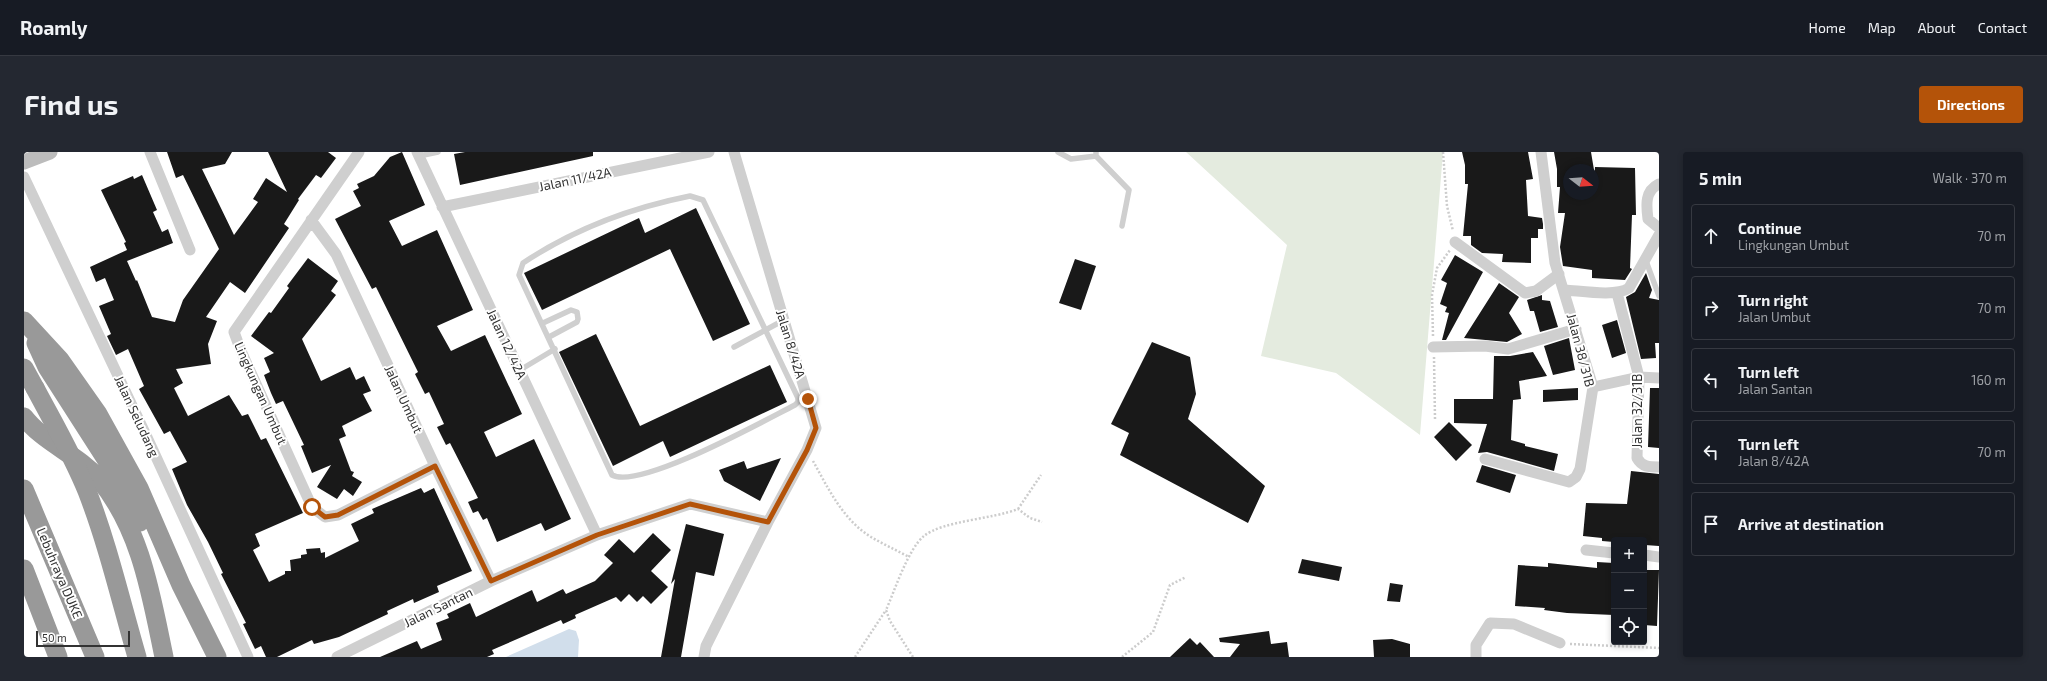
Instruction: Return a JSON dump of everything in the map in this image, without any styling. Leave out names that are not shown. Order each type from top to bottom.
[{"type":"highway","points":[[26,324],[60,360],[98,414],[139,488],[181,585],[217,657]]},
{"type":"highway","points":[[26,324],[47,368],[115,473],[142,526],[149,560],[148,581]]},
{"type":"highway","points":[[24,368],[30,382],[66,446],[87,491],[103,536],[137,657]]},
{"type":"highway","points":[[24,417],[31,426],[83,464],[99,480],[118,508],[135,540],[148,581],[164,657]]},
{"type":"highway","name":"Lebuhraya DUKE","points":[[24,489],[44,532],[95,657]]},
{"type":"highway","points":[[24,569],[58,657]]},
{"type":"main road","points":[[24,162],[50,152]]},
{"type":"street","points":[[150,152],[190,250]]},
{"type":"street","name":"Lingkungan Umbut","points":[[359,152],[234,332],[241,351],[312,507],[325,517],[338,515],[435,466]]},
{"type":"street","name":"Jalan 11/42A","points":[[442,207],[709,152]]},
{"type":"street","name":"Jalan 8/42A","points":[[704,657],[706,646],[768,522],[807,450],[816,428],[734,152]]},
{"type":"street","name":"Jalan 38/31B","points":[[1485,459],[1569,482],[1576,477],[1582,460],[1593,387],[1565,290],[1555,263],[1541,152]]},
{"type":"street","name":"Jalan 12/42A","points":[[418,154],[597,535]]},
{"type":"street","name":"Jalan Seludang","points":[[24,177],[146,435],[248,657]]},
{"type":"street","points":[[1659,184],[1652,188],[1648,194],[1648,219],[1659,228]]},
{"type":"street","name":"Jalan Umbut","points":[[311,220],[336,254],[435,466],[491,581]]},
{"type":"street","points":[[1565,290],[1617,293],[1629,288],[1646,261],[1659,235]]},
{"type":"street","points":[[1455,242],[1525,293],[1536,291],[1559,274]]},
{"type":"street","name":"Jalan 32/31B","points":[[1617,293],[1639,377],[1637,458],[1640,463],[1647,466],[1659,467]]},
{"type":"street","points":[[1433,347],[1485,346],[1508,349],[1576,329]]},
{"type":"street","points":[[1593,387],[1639,377],[1659,378]]},
{"type":"street","name":"Jalan Santan","points":[[337,657],[491,581],[597,535],[690,504],[768,522]]},
{"type":"street","points":[[1586,550],[1611,553]]},
{"type":"street","points":[[1647,555],[1659,557]]},
{"type":"street","points":[[1476,657],[1476,644],[1490,623],[1514,624],[1560,643]]},
{"type":"lane","points":[[418,154],[438,152]]},
{"type":"lane","points":[[1058,152],[1072,159],[1096,154],[1129,190],[1122,226]]},
{"type":"lane","points":[[690,196],[703,200],[766,329],[798,398],[798,402],[795,405],[680,462],[629,477],[617,477],[612,475],[543,323],[519,275],[523,263],[545,249],[592,226],[652,204],[690,196]]},
{"type":"lane","points":[[1646,261],[1659,296]]},
{"type":"lane","points":[[543,323],[572,310],[577,312],[577,322],[549,337]]},
{"type":"lane","points":[[734,347],[784,320]]},
{"type":"lane","points":[[520,370],[555,349]]},
{"type":"path","points":[[1435,419],[1432,295],[1437,268],[1455,242],[1447,206],[1443,152]]},
{"type":"path","points":[[807,450],[837,503],[854,523],[870,536],[909,557]]},
{"type":"path","points":[[855,657],[886,610],[909,557],[923,536],[938,528],[1005,514],[1018,509],[1042,475]]},
{"type":"path","points":[[1018,509],[1030,518],[1042,522]]},
{"type":"path","points":[[1122,657],[1146,639],[1155,628],[1156,621],[1170,585],[1186,577]]},
{"type":"path","points":[[886,610],[890,621],[913,657]]},
{"type":"path","points":[[1560,643],[1659,648]]},
{"type":"shaded area","points":[[1186,152],[1443,152],[1420,435],[1336,373],[1261,356],[1287,245]]},
{"type":"water","points":[[569,629],[576,631],[579,640],[578,657],[506,657]]},
{"type":"building","points":[[167,152],[232,152],[225,164],[202,169],[234,235],[258,202],[253,199],[266,178],[287,192],[268,152],[328,152],[336,158],[321,178],[316,175],[298,199],[299,200],[284,224],[289,228],[245,293],[230,282],[206,317],[217,321],[208,344],[211,364],[176,369],[183,383],[174,388],[188,416],[229,395],[242,416],[248,414],[261,440],[266,438],[303,513],[255,534],[260,546],[253,550],[269,582],[285,574],[285,571],[291,571],[290,560],[301,558],[301,555],[307,554],[306,549],[320,548],[321,553],[325,552],[325,558],[359,541],[351,524],[374,513],[372,509],[421,488],[424,493],[434,488],[472,571],[437,586],[439,592],[414,603],[413,599],[387,611],[388,614],[339,637],[314,644],[312,640],[277,657],[266,657],[261,646],[255,649],[243,624],[246,623],[221,574],[223,573],[208,542],[187,505],[172,469],[187,462],[170,431],[164,434],[139,389],[144,386],[128,349],[116,355],[107,336],[111,334],[99,306],[114,300],[105,278],[96,282],[90,267],[127,250],[124,243],[126,242],[101,190],[133,176],[134,179],[142,175],[157,210],[153,212],[162,232],[168,229],[173,243],[127,261],[136,281],[137,280],[152,317],[175,322],[183,300],[219,249],[183,175],[176,178]]},
{"type":"building","points":[[402,152],[425,205],[389,221],[402,246],[437,230],[473,310],[437,326],[451,351],[485,335],[522,414],[484,432],[496,457],[534,439],[571,519],[545,531],[541,523],[497,542],[487,518],[483,520],[478,511],[473,513],[468,502],[478,498],[450,443],[446,445],[437,427],[444,424],[429,392],[425,394],[415,374],[418,372],[376,287],[372,289],[335,219],[361,206],[353,191],[359,188],[357,184],[374,176],[390,157]]},
{"type":"building","points":[[465,152],[593,152],[593,156],[460,185],[454,154]]},
{"type":"building","points":[[1462,152],[1528,152],[1533,179],[1526,180],[1528,216],[1542,218],[1543,224],[1543,229],[1538,229],[1538,238],[1531,238],[1531,263],[1502,262],[1503,254],[1482,253],[1471,245],[1471,236],[1463,236],[1468,184],[1465,184],[1465,165]]},
{"type":"building","points":[[1554,152],[1591,152],[1593,164],[1563,164],[1563,200],[1599,200],[1599,167],[1635,168],[1636,215],[1632,215],[1630,268],[1632,269],[1625,280],[1592,278],[1592,270],[1563,266],[1560,247],[1565,213],[1558,213],[1560,187],[1557,187],[1557,169]]},
{"type":"building","points":[[696,208],[750,324],[713,341],[670,249],[542,310],[524,273],[639,218],[645,233]]},
{"type":"building","points":[[1455,255],[1483,272],[1446,340],[1442,340],[1449,313],[1445,312],[1447,307],[1440,304],[1447,283],[1441,280]]},
{"type":"building","points":[[308,258],[338,281],[331,291],[336,295],[302,339],[321,381],[350,367],[356,380],[364,376],[371,391],[363,394],[372,411],[342,426],[346,436],[339,439],[351,471],[354,472],[352,476],[362,482],[353,496],[344,489],[337,499],[317,487],[331,465],[312,473],[301,446],[304,445],[283,401],[276,404],[271,393],[264,375],[270,372],[264,358],[274,353],[251,336],[269,312],[271,313],[289,288],[287,286]]},
{"type":"building","points":[[1075,259],[1096,266],[1081,310],[1059,303]]},
{"type":"building","points":[[1646,273],[1652,290],[1649,298],[1659,300],[1659,343],[1655,343],[1656,358],[1641,359],[1626,297],[1635,292]]},
{"type":"building","points":[[1499,283],[1519,297],[1509,313],[1522,334],[1507,342],[1464,338]]},
{"type":"building","points":[[1542,295],[1542,300],[1550,301],[1558,327],[1540,332],[1534,311],[1530,311],[1527,300]]},
{"type":"building","points":[[1617,320],[1626,353],[1612,358],[1602,325]]},
{"type":"building","points":[[596,334],[640,426],[770,365],[787,402],[670,457],[663,441],[613,466],[559,352]]},
{"type":"building","points":[[1569,338],[1575,370],[1553,375],[1544,346]]},
{"type":"building","points":[[1152,342],[1190,357],[1196,394],[1188,419],[1265,486],[1248,523],[1120,455],[1129,433],[1111,424]]},
{"type":"building","points":[[1533,352],[1547,376],[1519,381],[1521,399],[1513,400],[1511,440],[1525,444],[1525,446],[1558,454],[1554,471],[1487,452],[1478,453],[1487,424],[1454,423],[1454,399],[1493,399],[1494,356],[1510,356]]},
{"type":"building","points":[[1578,388],[1578,400],[1543,402],[1543,390]]},
{"type":"building","points":[[1650,388],[1659,388],[1659,448],[1648,447]]},
{"type":"building","points":[[1449,422],[1472,445],[1456,461],[1434,437]]},
{"type":"building","points":[[781,458],[760,501],[724,481],[719,470],[744,461],[747,469]]},
{"type":"building","points":[[1482,465],[1516,475],[1510,493],[1476,482]]},
{"type":"building","points":[[1631,471],[1659,474],[1659,546],[1647,545],[1647,537],[1611,537],[1611,542],[1602,541],[1602,538],[1583,536],[1586,503],[1627,504]]},
{"type":"building","points":[[686,524],[724,534],[714,576],[696,572],[681,657],[661,657],[675,579],[671,584]]},
{"type":"building","points":[[653,533],[671,550],[651,571],[668,587],[651,604],[643,596],[637,602],[629,594],[621,602],[616,597],[575,615],[576,618],[563,624],[561,620],[492,650],[494,654],[487,657],[380,657],[417,641],[421,649],[442,640],[436,623],[449,618],[447,614],[470,603],[476,617],[532,590],[537,602],[563,589],[566,594],[595,581],[613,563],[604,555],[619,539],[634,553]]},
{"type":"building","points":[[1302,559],[1342,567],[1339,581],[1298,573]]},
{"type":"building","points":[[1597,562],[1611,563],[1611,615],[1567,613],[1544,610],[1545,608],[1515,606],[1518,565],[1548,567],[1548,563],[1597,568]]},
{"type":"building","points":[[1647,570],[1659,570],[1657,626],[1647,625]]},
{"type":"building","points":[[1390,583],[1403,585],[1400,602],[1387,601]]},
{"type":"building","points":[[1269,631],[1271,644],[1287,642],[1289,657],[1230,657],[1240,644],[1220,642],[1219,638]]},
{"type":"building","points":[[1190,638],[1197,645],[1200,642],[1214,657],[1170,657]]},
{"type":"building","points":[[1392,639],[1410,644],[1410,657],[1374,657],[1373,640]]},
{"type":"route","points":[[312,507],[325,517],[338,515],[435,466],[491,581],[597,535],[690,504],[768,522],[807,450],[816,428],[808,399]]}]
